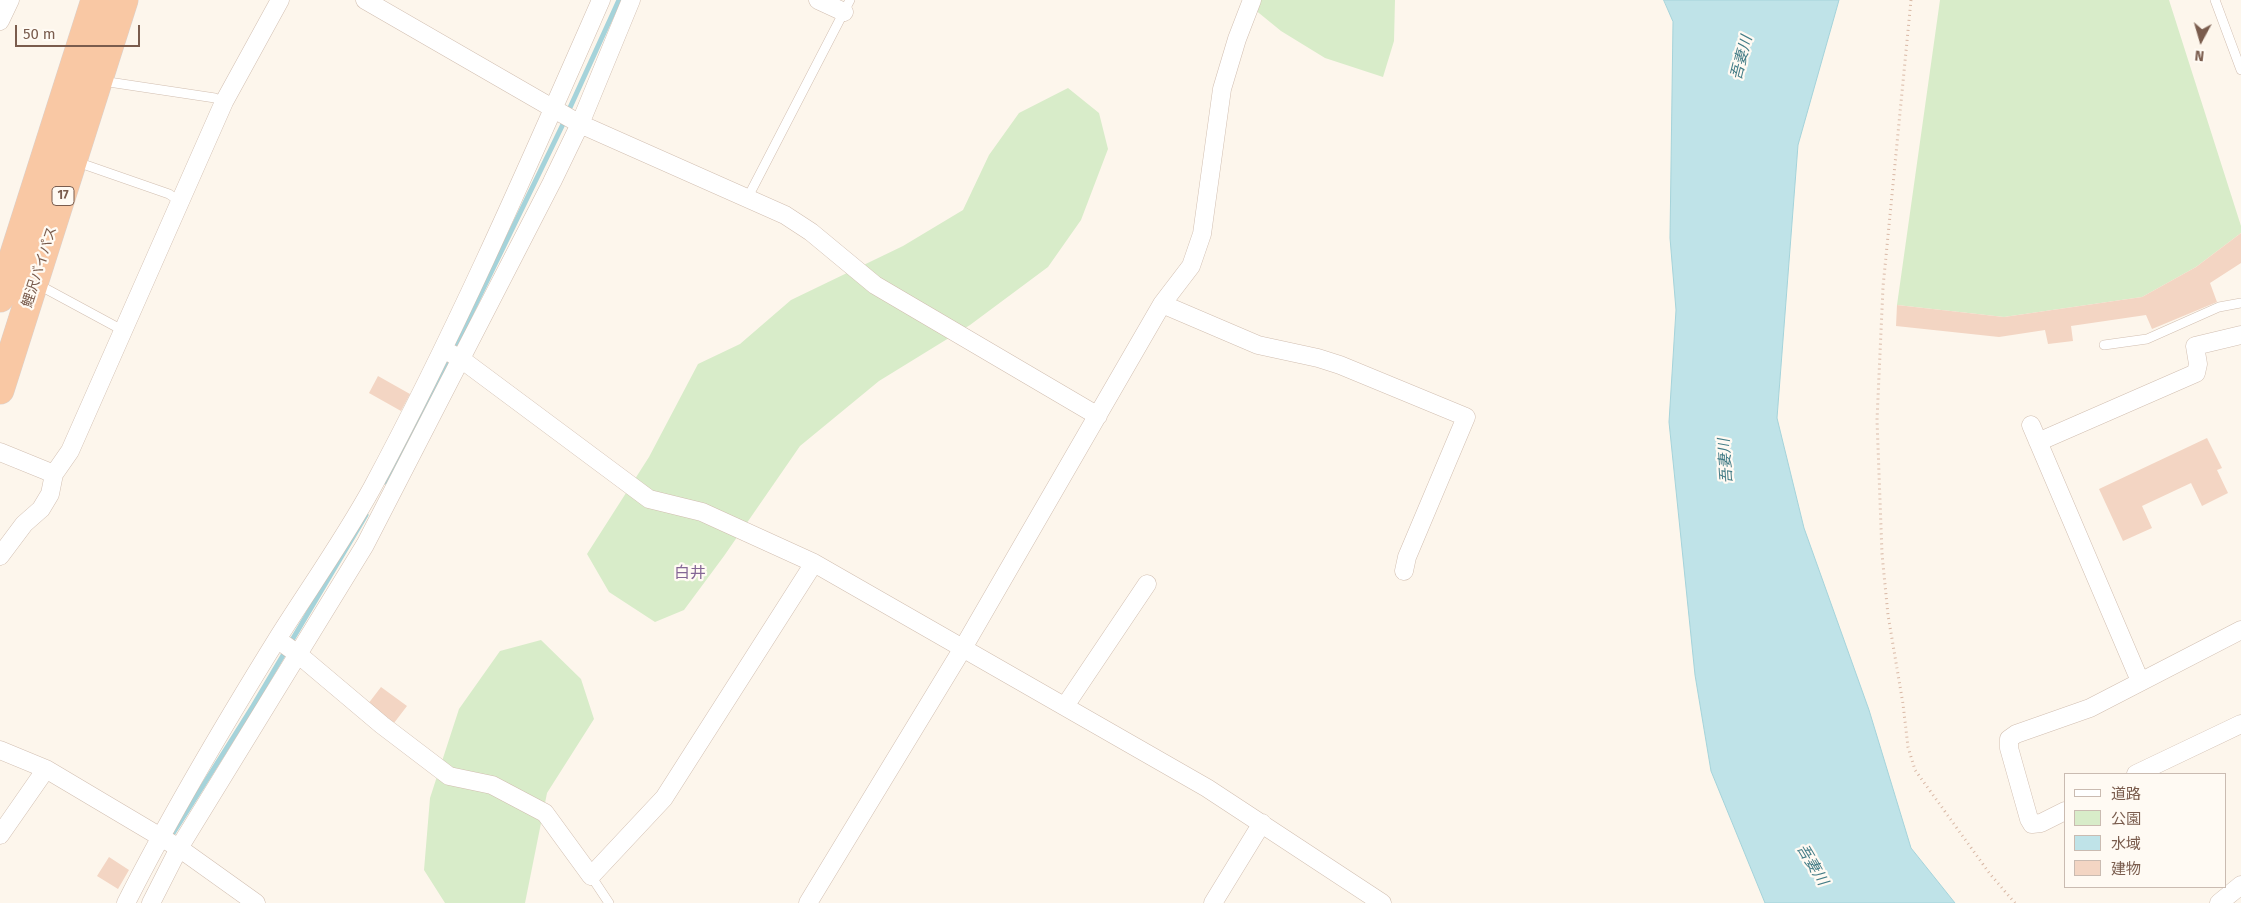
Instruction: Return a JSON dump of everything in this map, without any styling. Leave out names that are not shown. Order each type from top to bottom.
[{"type":"highway","name":"鯉沢バイパス","points":[[0,298],[95,0]]},
{"type":"highway","name":"鯉沢バイパス","points":[[0,390],[75,161],[124,0]]},
{"type":"street","points":[[0,21],[10,0]]},
{"type":"street","points":[[0,556],[24,524],[41,509],[50,494],[54,474],[70,451],[224,102],[280,0]]},
{"type":"street","points":[[365,0],[567,116],[748,197],[811,232],[875,285],[1098,416]]},
{"type":"street","points":[[126,903],[168,842],[288,647],[371,490],[451,354],[567,116],[601,0]]},
{"type":"street","points":[[151,903],[168,842],[288,647],[364,545],[451,354],[567,116],[631,0]]},
{"type":"street","points":[[818,0],[847,6]]},
{"type":"street","points":[[808,903],[963,648],[1162,304],[1191,266],[1202,234],[1222,89],[1237,39],[1252,0]]},
{"type":"street","points":[[1162,304],[1258,345],[1318,358],[1340,365],[1466,417],[1407,557],[1404,571]]},
{"type":"street","points":[[2038,442],[2196,374],[2198,364],[2195,346],[2241,335]]},
{"type":"street","points":[[451,354],[649,499],[702,512],[814,563],[1207,788],[1382,903]]},
{"type":"street","points":[[2031,425],[2140,681]]},
{"type":"street","points":[[0,452],[54,474]]},
{"type":"street","points":[[288,647],[382,725],[449,776],[492,784],[545,813],[591,876],[664,798],[814,563]]},
{"type":"street","points":[[1065,706],[1147,584]]},
{"type":"street","points":[[2064,811],[2042,822],[2032,824],[2028,819],[2009,739],[2016,734],[2090,708],[2241,630]]},
{"type":"street","points":[[2138,773],[2241,724]]},
{"type":"street","points":[[0,750],[46,768],[168,842],[256,903]]},
{"type":"street","points":[[0,835],[46,768]]},
{"type":"street","points":[[1213,903],[1262,823]]},
{"type":"street","points":[[2219,903],[2241,885]]},
{"type":"lane","points":[[2215,0],[2241,70]]},
{"type":"lane","points":[[748,197],[847,6]]},
{"type":"lane","points":[[99,81],[215,98],[224,102]]},
{"type":"lane","points":[[75,161],[169,194],[179,201]]},
{"type":"lane","points":[[35,283],[124,331]]},
{"type":"lane","points":[[2104,345],[2147,339],[2219,307],[2241,303]]},
{"type":"lane","points":[[591,876],[609,903]]},
{"type":"path","points":[[1910,0],[1883,287],[1877,420],[1882,554],[1888,615],[1908,747],[1915,770],[1990,874],[2015,903]]},
{"type":"green space","points":[[1243,0],[1395,0],[1394,41],[1383,77],[1325,58],[1281,31]]},
{"type":"green space","points":[[1940,0],[2169,0],[2241,226],[2241,233],[2196,267],[2142,297],[2004,317],[1897,305]]},
{"type":"green space","points":[[1068,88],[1099,113],[1108,149],[1081,220],[1048,267],[970,325],[879,381],[800,446],[684,610],[655,622],[609,592],[587,554],[649,457],[698,364],[740,344],[791,300],[903,246],[963,210],[989,155],[1019,113]]},
{"type":"green space","points":[[541,640],[581,679],[594,719],[547,793],[525,903],[445,903],[424,870],[430,798],[459,709],[500,651]]},
{"type":"water","name":"吾妻川","points":[[1664,0],[1839,0],[1798,145],[1777,418],[1804,528],[1869,710],[1911,848],[1955,903],[1765,903],[1711,771],[1695,675],[1669,422],[1676,310],[1670,238],[1673,22]]},
{"type":"building","points":[[2241,233],[2241,263],[2210,283],[2217,302],[2152,329],[2146,315],[2071,326],[2073,341],[2048,344],[2045,330],[1999,337],[1896,326],[1897,305],[2004,317],[2142,297],[2196,267]]},
{"type":"building","points":[[378,376],[410,394],[401,411],[369,393]]},
{"type":"building","points":[[2207,438],[2222,468],[2217,470],[2228,493],[2202,506],[2191,483],[2142,506],[2152,528],[2123,541],[2099,489]]},
{"type":"building","points":[[381,687],[407,706],[394,723],[368,704]]},
{"type":"building","points":[[109,857],[129,870],[118,889],[97,876]]},
{"type":"waterway","points":[[568,112],[619,0]]},
{"type":"waterway","points":[[385,482],[421,417],[565,120]]},
{"type":"waterway","points":[[172,835],[253,706],[366,515]]},
{"type":"district","name":"白井","points":[[690,574]]}]
